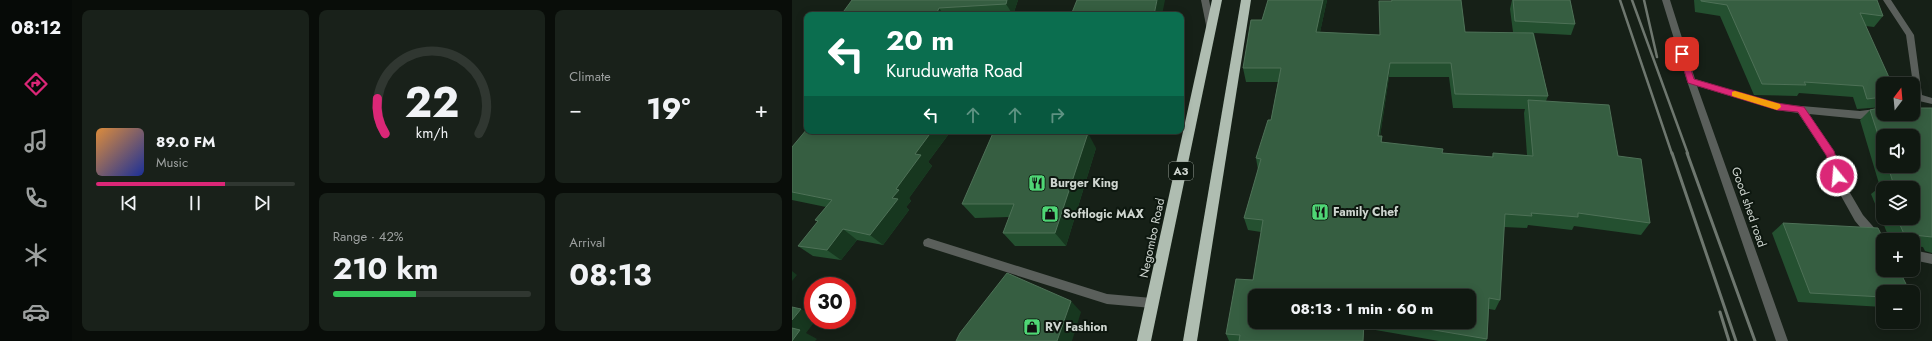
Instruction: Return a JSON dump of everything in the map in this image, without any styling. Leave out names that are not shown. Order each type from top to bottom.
[{"type":"highway","name":"Negombo Road","points":[[1144,341],[1217,0]]},
{"type":"highway","points":[[1190,341],[1246,0]]},
{"type":"street","points":[[1205,0],[1211,32]]},
{"type":"street","points":[[1666,0],[1691,81],[1777,107],[1860,115],[1876,113]]},
{"type":"street","points":[[1887,0],[1910,35],[1913,77]]},
{"type":"street","name":"Good shed road","points":[[1691,81],[1782,341]]},
{"type":"street","points":[[1920,100],[1932,101]]},
{"type":"street","points":[[1801,109],[1831,154],[1841,187],[1859,218],[1876,238]]},
{"type":"street","points":[[928,242],[1107,299],[1152,303]]},
{"type":"street","points":[[1920,256],[1932,259]]},
{"type":"building","points":[[852,0],[1007,0],[1006,4],[939,8],[937,12],[843,12]]},
{"type":"building","points":[[1077,0],[1157,0],[1155,12],[1072,12]]},
{"type":"building","points":[[1268,0],[1323,0],[1316,32],[1380,35],[1379,1],[1461,0],[1465,32],[1533,33],[1548,96],[1455,94],[1451,63],[1390,63],[1378,136],[1382,136],[1381,142],[1443,149],[1442,153],[1493,157],[1493,153],[1533,156],[1528,100],[1609,105],[1618,156],[1641,159],[1650,223],[1578,213],[1578,217],[1531,213],[1532,216],[1505,214],[1500,300],[1489,298],[1487,339],[1428,329],[1476,329],[1476,289],[1248,289],[1248,329],[1364,329],[1363,341],[1239,341],[1240,335],[1226,334],[1236,279],[1253,280],[1263,220],[1244,218],[1261,159],[1256,158],[1268,120],[1271,120],[1281,68],[1243,68],[1251,20],[1262,20]]},
{"type":"building","points":[[1513,0],[1570,0],[1575,24],[1515,21]]},
{"type":"building","points":[[1877,0],[1883,16],[1860,13],[1889,77],[1876,77],[1876,98],[1867,99],[1863,86],[1804,82],[1806,85],[1762,84],[1727,5],[1701,1]]},
{"type":"building","points":[[1920,108],[1932,108],[1932,237],[1920,236],[1920,233],[1904,233],[1900,225],[1920,225],[1920,181],[1892,181],[1890,173],[1920,173],[1920,129],[1876,129],[1870,110],[1876,109],[1876,121],[1920,121]]},
{"type":"building","points":[[804,133],[804,134],[930,134],[915,154],[921,155],[896,189],[899,190],[892,198],[898,199],[870,235],[843,229],[827,250],[798,246],[818,221],[815,220],[832,200],[792,192],[792,147]]},
{"type":"building","name":"Burger King","points":[[993,134],[1088,134],[1055,233],[1003,233],[1014,204],[962,204]]},
{"type":"building","points":[[1783,223],[1878,228],[1880,233],[1876,233],[1876,277],[1902,277],[1906,285],[1876,285],[1876,297],[1810,293]]},
{"type":"building","name":"RV Fashion","points":[[1007,273],[1071,301],[1057,341],[956,341],[960,333]]},
{"type":"building","points":[[792,307],[801,309],[792,320]]},
{"type":"building","points":[[792,328],[800,330],[792,341]]},
{"type":"railway","points":[[1620,0],[1672,154]]},
{"type":"railway","points":[[1632,0],[1688,154]]},
{"type":"railway","points":[[1644,0],[1657,57]]},
{"type":"railway","points":[[1672,153],[1736,341]]},
{"type":"railway","points":[[1687,153],[1755,341]]},
{"type":"railway","points":[[1720,312],[1729,341]]},
{"type":"slow traffic","points":[[1735,94],[1777,107]]},
{"type":"place","name":"Burger King","points":[[1037,183]]},
{"type":"place","name":"Family Chef","points":[[1320,212]]},
{"type":"place","name":"Softlogic MAX","points":[[1050,214]]},
{"type":"place","name":"RV Fashion","points":[[1032,327]]},
{"type":"route","points":[[1682,54],[1691,81],[1777,107],[1801,109],[1831,154],[1837,176]]}]
